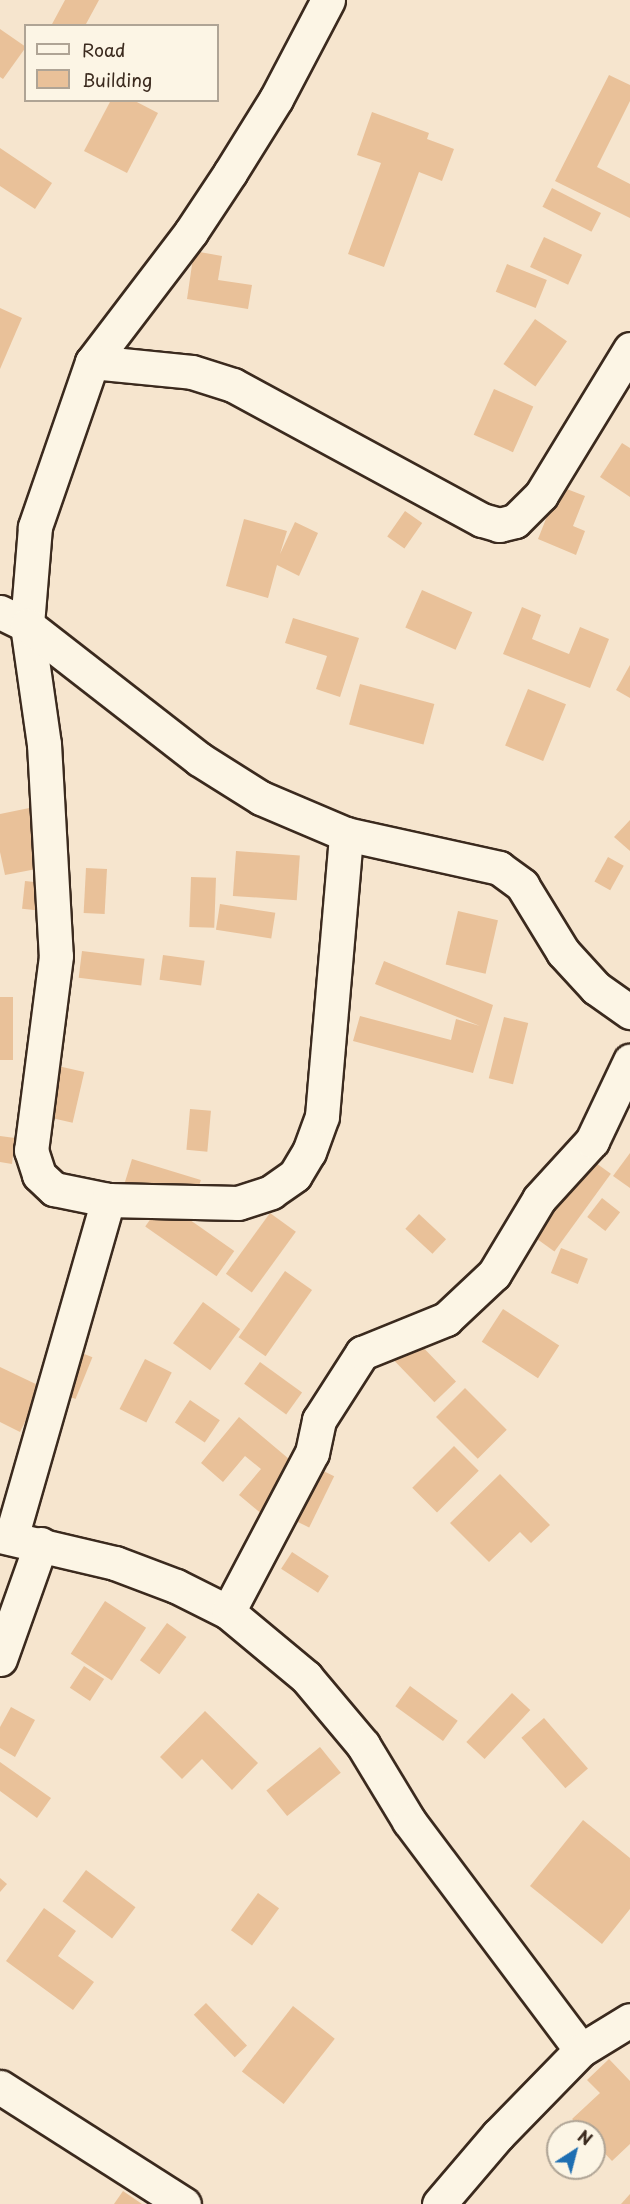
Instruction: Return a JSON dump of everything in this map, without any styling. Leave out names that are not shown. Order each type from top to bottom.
[{"type":"street","points":[[328,0],[276,99],[224,183],[191,232],[92,362],[35,527],[13,618],[44,744],[56,956],[31,1150],[39,1175],[54,1189],[108,1200],[238,1203],[271,1192],[295,1175],[309,1152],[322,1116],[346,834]]},
{"type":"street","points":[[92,362],[192,372],[233,385],[482,520],[499,525],[515,521],[541,495],[630,349]]},
{"type":"street","points":[[13,618],[199,759],[261,798],[346,834],[499,868],[522,885],[563,952],[590,980],[630,1012]]},
{"type":"street","points":[[228,1612],[312,1453],[319,1420],[362,1353],[446,1319],[494,1274],[539,1199],[592,1141],[630,1060]]},
{"type":"street","points":[[0,1659],[17,1539],[108,1200]]},
{"type":"street","points":[[17,1539],[115,1563],[228,1612],[306,1677],[363,1745],[409,1821],[581,2050]]},
{"type":"street","points":[[439,2204],[498,2135],[581,2050],[630,2020]]},
{"type":"street","points":[[0,2087],[184,2204]]},
{"type":"building","points":[[65,0],[99,0],[86,24],[52,24]]},
{"type":"building","points":[[0,29],[24,46],[24,50],[3,79],[0,77]]},
{"type":"building","points":[[609,75],[630,85],[630,101],[597,167],[630,184],[630,218],[555,181]]},
{"type":"building","points":[[110,102],[137,102],[158,113],[127,173],[84,151]]},
{"type":"building","points":[[372,112],[429,133],[427,139],[454,149],[442,181],[419,172],[384,267],[348,254],[381,163],[357,155]]},
{"type":"building","points":[[0,148],[52,183],[35,209],[0,186]]},
{"type":"building","points":[[552,188],[601,213],[591,232],[542,207]]},
{"type":"building","points":[[544,237],[582,255],[568,285],[530,267]]},
{"type":"building","points":[[194,251],[222,256],[218,280],[252,285],[248,309],[187,299]]},
{"type":"building","points":[[507,264],[547,280],[536,308],[496,292]]},
{"type":"building","points":[[0,308],[22,318],[0,369]]},
{"type":"building","points":[[535,319],[567,341],[535,386],[503,364]]},
{"type":"building","points":[[494,389],[533,406],[513,452],[474,435]]},
{"type":"building","points":[[622,443],[630,448],[630,497],[600,477]]},
{"type":"building","points":[[559,486],[585,496],[573,526],[585,531],[576,555],[538,539]]},
{"type":"building","points":[[405,511],[422,523],[404,548],[387,536]]},
{"type":"building","points":[[244,519],[287,531],[280,554],[295,522],[318,533],[299,576],[277,565],[268,598],[226,586]]},
{"type":"building","points":[[422,590],[472,612],[456,650],[405,627]]},
{"type":"building","points":[[522,607],[541,615],[532,639],[569,654],[580,627],[609,639],[590,688],[503,654]]},
{"type":"building","points":[[293,618],[359,638],[340,697],[316,689],[327,656],[285,643]]},
{"type":"building","points":[[630,665],[630,698],[616,690]]},
{"type":"building","points":[[360,684],[434,704],[424,744],[349,725]]},
{"type":"building","points":[[528,689],[566,704],[543,761],[505,746]]},
{"type":"building","points":[[39,806],[52,866],[5,875],[0,852],[0,814]]},
{"type":"building","points":[[630,820],[630,851],[614,837]]},
{"type":"building","points":[[236,851],[300,855],[297,900],[233,896]]},
{"type":"building","points":[[608,857],[624,866],[610,890],[594,881]]},
{"type":"building","points":[[86,868],[107,869],[105,914],[84,913]]},
{"type":"building","points":[[191,877],[216,878],[214,928],[189,927]]},
{"type":"building","points":[[25,881],[44,883],[41,911],[22,909]]},
{"type":"building","points":[[220,904],[275,913],[271,938],[216,930]]},
{"type":"building","points":[[458,911],[498,920],[486,974],[446,965]]},
{"type":"building","points":[[82,951],[145,959],[141,985],[79,978]]},
{"type":"building","points":[[163,955],[205,961],[201,986],[160,980]]},
{"type":"building","points":[[384,961],[493,1005],[473,1073],[353,1041],[360,1016],[451,1040],[456,1019],[480,1026],[375,984]]},
{"type":"building","points":[[0,997],[13,997],[13,1060],[0,1060]]},
{"type":"building","points":[[504,1017],[528,1023],[513,1084],[489,1078]]},
{"type":"building","points":[[58,1066],[84,1072],[73,1123],[46,1117]]},
{"type":"building","points":[[190,1109],[211,1111],[207,1152],[186,1150]]},
{"type":"building","points":[[0,1136],[15,1138],[12,1164],[0,1162]]},
{"type":"building","points":[[630,1153],[630,1188],[613,1176]]},
{"type":"building","points":[[589,1158],[611,1174],[554,1252],[533,1236]]},
{"type":"building","points":[[132,1159],[201,1180],[192,1208],[124,1187]]},
{"type":"building","points":[[602,1198],[620,1212],[605,1231],[587,1217]]},
{"type":"building","points":[[163,1201],[234,1251],[216,1276],[145,1226]]},
{"type":"building","points":[[270,1213],[296,1232],[252,1292],[226,1274]]},
{"type":"building","points":[[419,1214],[446,1239],[432,1254],[405,1229]]},
{"type":"building","points":[[561,1248],[588,1259],[578,1284],[551,1273]]},
{"type":"building","points":[[285,1271],[312,1290],[266,1356],[239,1337]]},
{"type":"building","points":[[203,1302],[240,1329],[210,1370],[173,1343]]},
{"type":"building","points":[[503,1309],[559,1345],[538,1378],[482,1342]]},
{"type":"building","points":[[415,1339],[456,1381],[434,1402],[393,1360]]},
{"type":"building","points":[[72,1349],[92,1357],[76,1399],[55,1391]]},
{"type":"building","points":[[145,1359],[172,1373],[146,1423],[120,1409]]},
{"type":"building","points":[[260,1362],[302,1393],[286,1414],[244,1384]]},
{"type":"building","points":[[0,1367],[42,1387],[20,1432],[0,1422]]},
{"type":"building","points":[[465,1388],[507,1430],[478,1459],[436,1417]]},
{"type":"building","points":[[190,1400],[220,1420],[205,1443],[175,1422]]},
{"type":"building","points":[[239,1417],[302,1470],[263,1515],[239,1495],[261,1469],[245,1456],[223,1482],[201,1463]]},
{"type":"building","points":[[454,1446],[479,1471],[437,1512],[412,1488]]},
{"type":"building","points":[[309,1464],[334,1476],[309,1528],[284,1515]]},
{"type":"building","points":[[500,1474],[550,1525],[531,1543],[520,1532],[489,1562],[450,1523]]},
{"type":"building","points":[[292,1552],[329,1576],[318,1593],[281,1569]]},
{"type":"building","points":[[105,1601],[146,1628],[112,1681],[71,1654]]},
{"type":"building","points":[[167,1623],[186,1637],[159,1674],[140,1660]]},
{"type":"building","points":[[84,1666],[104,1679],[90,1701],[70,1688]]},
{"type":"building","points":[[410,1686],[458,1721],[443,1741],[395,1706]]},
{"type":"building","points":[[512,1693],[530,1710],[485,1759],[466,1742]]},
{"type":"building","points":[[11,1707],[35,1720],[15,1757],[0,1748],[0,1727]]},
{"type":"building","points":[[205,1711],[258,1763],[232,1790],[202,1759],[182,1779],[160,1757]]},
{"type":"building","points":[[544,1718],[588,1769],[565,1788],[521,1738]]},
{"type":"building","points":[[320,1747],[341,1773],[287,1816],[266,1790]]},
{"type":"building","points":[[0,1762],[51,1798],[37,1818],[0,1791]]},
{"type":"building","points":[[583,1820],[630,1858],[630,1909],[602,1944],[530,1886]]},
{"type":"building","points":[[86,1870],[136,1907],[112,1938],[63,1901]]},
{"type":"building","points":[[0,1878],[7,1884],[0,1892]]},
{"type":"building","points":[[258,1893],[279,1908],[252,1945],[231,1930]]},
{"type":"building","points":[[44,1908],[76,1931],[58,1956],[94,1982],[73,2010],[6,1961]]},
{"type":"building","points":[[206,2003],[247,2045],[235,2057],[194,2015]]},
{"type":"building","points":[[293,2006],[335,2039],[284,2104],[242,2071]]},
{"type":"building","points":[[609,2059],[630,2081],[630,2144],[612,2161],[606,2155],[606,2120],[572,2119],[600,2093],[587,2080]]},
{"type":"building","points":[[123,2191],[142,2204],[114,2204]]},
{"type":"building","points":[[630,2194],[630,2204],[621,2204]]}]
